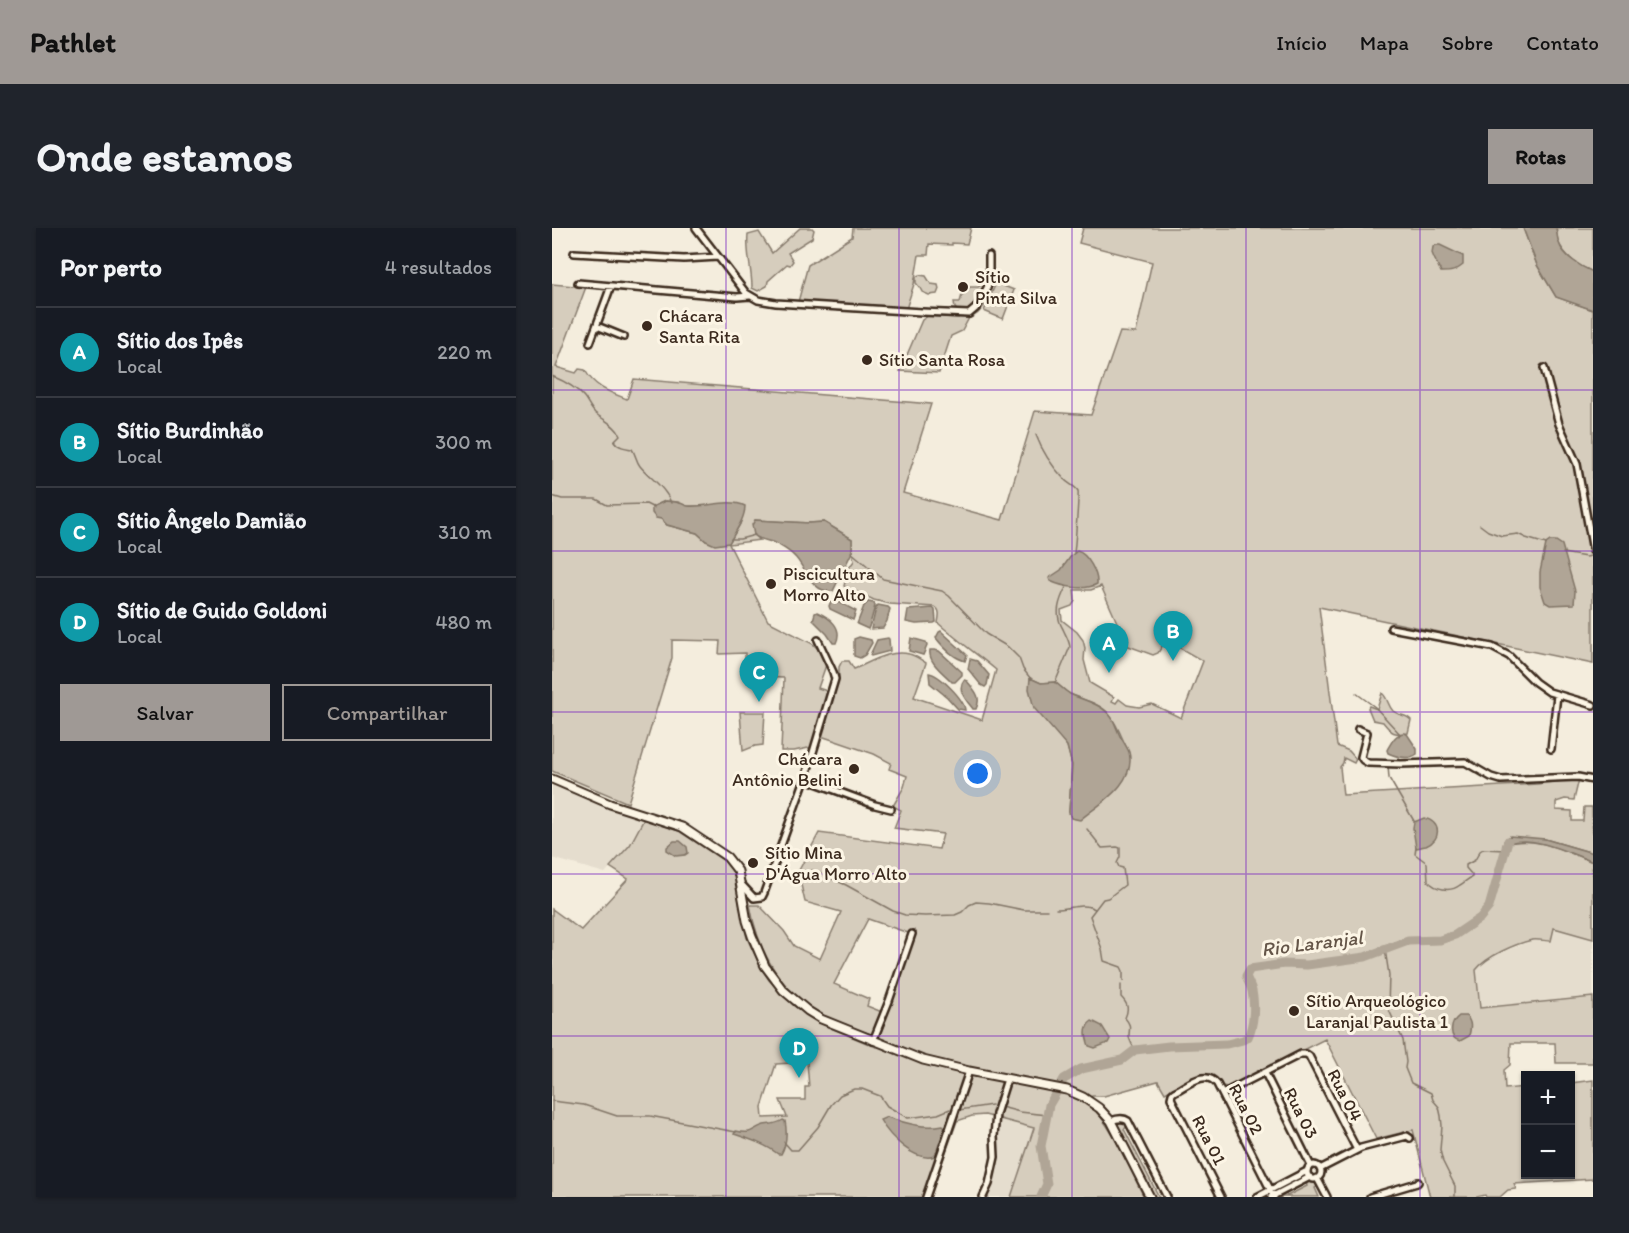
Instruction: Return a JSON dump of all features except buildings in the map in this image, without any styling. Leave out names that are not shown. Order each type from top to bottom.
[{"type":"main road","points":[[552,779],[610,804],[681,827],[731,861],[738,871],[747,921],[765,966],[783,990],[821,1019],[910,1056],[969,1071],[1067,1090],[1089,1100],[1111,1121],[1150,1197]]},
{"type":"street","points":[[696,228],[750,296]]},
{"type":"street","points":[[706,258],[710,246]]},
{"type":"street","points":[[574,253],[678,259],[718,257]]},
{"type":"street","points":[[578,283],[737,297],[750,296],[768,302],[797,305],[969,314],[976,308],[987,288],[989,256]]},
{"type":"street","points":[[590,343],[611,286]]},
{"type":"street","points":[[597,326],[624,337]]},
{"type":"street","points":[[1544,368],[1559,424],[1577,465],[1593,551]]},
{"type":"street","points":[[1391,628],[1492,647],[1509,657],[1544,688],[1593,705]]},
{"type":"street","points":[[740,884],[754,898],[760,898],[764,893],[805,779],[834,683],[833,672],[818,640]]},
{"type":"street","points":[[1551,749],[1557,694]]},
{"type":"street","points":[[1358,729],[1367,733],[1361,757],[1368,763],[1466,762],[1491,777],[1501,780],[1578,777],[1593,780]]},
{"type":"street","points":[[805,779],[891,809]]},
{"type":"street","points":[[873,1041],[912,934]]},
{"type":"street","name":"Rua 04","points":[[1264,1073],[1301,1054],[1309,1056],[1357,1150]]},
{"type":"street","points":[[926,1197],[969,1071]]},
{"type":"street","points":[[1222,1094],[1264,1073]]},
{"type":"street","name":"Rua 03","points":[[1264,1073],[1311,1173],[1327,1197]]},
{"type":"street","name":"Rua 02","points":[[1171,1096],[1174,1092],[1201,1078],[1207,1077],[1215,1081],[1272,1195]]},
{"type":"street","points":[[983,1197],[989,1184],[994,1162],[995,1121],[999,1102],[1008,1079]]},
{"type":"street","name":"Rua 01","points":[[1171,1096],[1221,1197]]},
{"type":"street","points":[[1111,1121],[1120,1118],[1128,1121],[1167,1197]]},
{"type":"street","points":[[1257,1197],[1272,1195],[1311,1173],[1320,1174],[1320,1169],[1357,1150],[1407,1136],[1410,1138]]},
{"type":"street","points":[[1370,1197],[1418,1182]]},
{"type":"shaded area","points":[[800,228],[812,228],[814,230],[812,238],[788,253],[793,261],[768,281],[767,286],[758,291],[752,288],[748,235],[759,232],[772,253]]},
{"type":"shaded area","points":[[853,228],[971,228],[967,244],[929,244],[928,255],[919,255],[914,284],[906,309],[798,302],[808,265],[852,237]]},
{"type":"shaded area","points":[[1083,228],[1523,228],[1537,265],[1556,297],[1593,310],[1593,664],[1319,607],[1337,746],[1349,751],[1356,759],[1354,763],[1344,758],[1340,767],[1343,795],[1537,784],[1579,779],[1574,800],[1565,799],[1556,802],[1556,810],[1572,811],[1572,821],[1583,821],[1584,807],[1592,807],[1593,853],[1545,839],[1506,838],[1503,845],[1526,841],[1549,845],[1593,862],[1591,868],[1593,939],[1554,928],[1551,941],[1534,940],[1518,944],[1494,955],[1476,970],[1480,1008],[1593,997],[1593,1063],[1556,1063],[1555,1043],[1511,1043],[1510,1065],[1504,1070],[1505,1089],[1521,1087],[1521,1179],[1575,1179],[1575,1082],[1593,1080],[1593,1179],[1514,1184],[1516,1189],[1508,1190],[1500,1197],[1486,1197],[1485,1195],[1430,1197],[1413,1130],[1376,1139],[1325,1039],[1228,1087],[1222,1086],[1216,1078],[1204,1074],[1165,1093],[1158,1081],[1104,1096],[1092,1096],[1088,1103],[1105,1122],[1144,1197],[1011,1197],[1034,1128],[985,1115],[957,1121],[930,1197],[552,1197],[552,909],[581,930],[628,879],[610,867],[630,845],[644,819],[679,831],[729,864],[735,876],[747,938],[769,980],[794,1006],[824,1025],[876,1047],[914,935],[868,919],[834,984],[869,999],[867,1006],[882,1012],[871,1034],[840,1024],[818,1013],[789,989],[768,959],[760,942],[750,905],[759,905],[784,931],[794,946],[820,959],[841,912],[805,902],[798,872],[819,833],[939,849],[943,834],[894,828],[901,810],[893,806],[904,787],[907,776],[889,769],[891,763],[874,754],[821,736],[842,661],[849,661],[854,669],[895,653],[913,655],[926,663],[914,697],[982,720],[996,670],[938,623],[937,608],[890,604],[874,600],[844,586],[848,569],[854,561],[852,539],[824,522],[755,520],[754,535],[760,540],[729,544],[768,621],[813,644],[826,665],[818,688],[830,692],[813,747],[781,751],[784,678],[756,677],[757,666],[751,666],[751,659],[745,658],[745,653],[719,654],[720,641],[672,640],[672,658],[628,803],[552,771],[552,284],[586,287],[556,367],[576,373],[579,369],[585,370],[597,385],[627,399],[634,379],[931,404],[903,493],[1002,520],[1035,411],[1091,415],[1120,332],[1136,333],[1152,262],[1079,243]],"holes":[[[665,501],[678,502],[687,506],[703,506],[740,524],[729,543],[706,541],[697,533],[667,525],[652,507]],[[1101,586],[1119,627],[1125,629],[1123,644],[1153,655],[1158,653],[1166,640],[1203,661],[1181,718],[1152,704],[1139,707],[1127,705],[1119,699],[1116,703],[1112,701],[1114,697],[1090,683],[1084,660],[1083,640],[1062,620],[1061,610],[1072,606],[1075,601],[1074,590],[1091,590]],[[1030,678],[1041,683],[1055,682],[1070,694],[1105,710],[1114,721],[1128,751],[1069,812],[1072,765],[1067,746],[1055,730]],[[807,1062],[809,1087],[805,1087],[805,1100],[780,1100],[787,1117],[763,1118],[762,1107],[776,1064]]]},
{"type":"shaded area","points":[[1523,228],[1556,228],[1558,241],[1568,257],[1593,272],[1593,310],[1556,297],[1537,265]]},
{"type":"shaded area","points":[[1556,228],[1593,228],[1593,272],[1567,255],[1559,243]]},
{"type":"shaded area","points":[[1436,245],[1463,256],[1463,265],[1452,271],[1441,272],[1432,253]]},
{"type":"shaded area","points":[[926,276],[931,284],[938,285],[937,294],[929,295],[922,292],[916,283],[916,277]]},
{"type":"shaded area","points":[[985,282],[991,283],[985,304],[978,313],[969,318],[962,331],[951,336],[939,373],[900,371],[922,320],[928,316],[958,318],[954,302],[960,302],[962,295],[970,287],[978,287]]},
{"type":"shaded area","points":[[996,283],[1014,290],[1003,319],[984,311]]},
{"type":"shaded area","points":[[665,501],[688,506],[731,503],[745,506],[745,511],[729,543],[715,545],[697,533],[667,525],[661,519],[656,518],[652,513],[652,507]]},
{"type":"shaded area","points":[[755,520],[824,522],[852,539],[852,552],[833,591],[820,589],[815,585],[796,558],[788,551],[754,535],[752,525]]},
{"type":"shaded area","points":[[1556,541],[1562,545],[1575,591],[1574,604],[1550,605],[1545,602],[1540,587],[1540,572],[1546,544]]},
{"type":"shaded area","points":[[1077,551],[1085,556],[1092,565],[1097,584],[1074,587],[1050,581],[1049,578],[1061,570]]},
{"type":"shaded area","points":[[835,600],[856,611],[853,620],[830,609],[831,601]]},
{"type":"shaded area","points":[[868,602],[874,603],[875,606],[868,629],[857,624]]},
{"type":"shaded area","points":[[878,605],[890,609],[887,621],[883,628],[871,629],[876,608]]},
{"type":"shaded area","points":[[933,608],[936,622],[916,624],[906,622],[908,610]]},
{"type":"shaded area","points":[[817,612],[827,617],[837,628],[836,643],[833,643],[813,620]]},
{"type":"shaded area","points":[[941,631],[967,655],[965,661],[949,652],[936,638]]},
{"type":"shaded area","points":[[859,637],[871,640],[872,643],[865,655],[860,658],[854,656],[854,639]]},
{"type":"shaded area","points":[[888,638],[890,651],[870,655],[877,640]]},
{"type":"shaded area","points":[[911,638],[926,642],[927,646],[923,655],[909,651]]},
{"type":"shaded area","points":[[930,650],[939,651],[962,672],[955,682],[952,682],[937,668],[931,659]]},
{"type":"shaded area","points":[[970,659],[977,661],[989,675],[985,687],[968,669]]},
{"type":"shaded area","points":[[929,673],[950,688],[964,705],[965,710],[958,709],[930,683]]},
{"type":"shaded area","points":[[1030,678],[1041,683],[1055,682],[1070,694],[1103,709],[1112,718],[1129,752],[1130,763],[1122,783],[1106,800],[1080,820],[1071,818],[1069,812],[1072,765],[1067,746],[1034,708],[1029,689]]},
{"type":"shaded area","points":[[964,680],[977,694],[976,709],[973,709],[963,695],[961,688]]},
{"type":"shaded area","points":[[1382,693],[1393,711],[1411,720],[1408,733],[1393,732],[1383,722],[1373,720],[1368,708],[1369,706],[1377,709]]},
{"type":"shaded area","points":[[740,712],[765,712],[763,745],[743,751]]},
{"type":"shaded area","points":[[1404,733],[1417,749],[1417,754],[1403,757],[1388,753],[1387,750],[1394,739]]},
{"type":"shaded area","points":[[552,784],[608,808],[644,819],[630,845],[605,873],[552,858]]},
{"type":"shaded area","points":[[1424,818],[1434,823],[1437,835],[1431,843],[1416,848],[1414,822]]},
{"type":"shaded area","points":[[1510,836],[1545,839],[1593,853],[1593,862],[1552,846],[1530,841],[1509,843],[1505,850],[1504,841]]},
{"type":"shaded area","points":[[674,841],[680,841],[687,847],[688,853],[676,856],[667,850],[667,847]]},
{"type":"shaded area","points":[[1554,928],[1593,939],[1593,997],[1480,1009],[1476,969],[1494,955],[1533,940],[1551,941]]},
{"type":"shaded area","points":[[1459,1016],[1466,1016],[1470,1025],[1469,1036],[1460,1041],[1452,1034],[1454,1022]]},
{"type":"shaded area","points":[[1092,1021],[1102,1026],[1110,1039],[1108,1043],[1095,1048],[1089,1046],[1086,1029]]},
{"type":"shaded area","points":[[887,1117],[922,1126],[943,1125],[945,1127],[935,1156],[919,1156],[903,1147],[880,1120]]},
{"type":"shaded area","points":[[998,1117],[1034,1128],[1011,1197],[986,1197],[997,1158]]},
{"type":"shaded area","points":[[785,1121],[786,1138],[781,1154],[734,1134],[736,1131],[749,1132]]},
{"type":"shaded area","points":[[1120,1121],[1124,1122],[1127,1127],[1124,1129],[1159,1197],[1153,1197],[1117,1125]]},
{"type":"shaded area","points":[[1313,1181],[1318,1186],[1315,1188],[1319,1197],[1280,1197],[1285,1193],[1287,1196],[1307,1186],[1306,1182]]},
{"type":"waterway","points":[[552,376],[577,390],[595,413],[616,428],[620,435],[614,441],[624,448],[632,449],[640,466],[662,488],[671,503]]},
{"type":"waterway","points":[[1036,435],[1055,469],[1078,491],[1074,553]]},
{"type":"waterway","points":[[552,496],[562,499],[596,499],[607,505],[646,504],[654,508]]},
{"type":"waterway","points":[[1480,525],[1502,536],[1518,534],[1546,544]]},
{"type":"waterway","points":[[731,539],[755,535]]},
{"type":"waterway","points":[[851,552],[883,579],[942,591],[986,634],[1008,647],[1019,658],[1023,669],[1031,679]]},
{"type":"waterway","points":[[1563,553],[1591,556]]},
{"type":"waterway","points":[[1055,683],[1070,647],[1058,613],[1066,587]]},
{"type":"waterway","points":[[1356,693],[1375,707],[1400,734],[1399,736]]},
{"type":"waterway","points":[[1388,766],[1389,778],[1414,821]]},
{"type":"waterway","points":[[1087,829],[1102,848],[1120,848],[1117,863],[1123,868],[1125,885],[1108,898],[1103,899],[1090,916],[1104,961],[1121,967],[1123,981]]},
{"type":"waterway","name":"Rio Laranjal","points":[[1041,1197],[1047,1184],[1041,1146],[1049,1105],[1064,1079],[1081,1069],[1122,1060],[1135,1050],[1227,1044],[1243,1040],[1248,1037],[1252,1026],[1252,991],[1246,976],[1250,969],[1284,964],[1307,965],[1365,957],[1408,941],[1440,940],[1455,935],[1480,918],[1489,907],[1508,841]]},
{"type":"waterway","points":[[1416,847],[1415,854],[1427,863],[1428,881],[1439,888],[1447,889],[1452,889],[1472,877],[1466,865],[1475,860],[1480,851],[1483,849],[1505,850]]},
{"type":"waterway","points":[[812,870],[905,915],[955,915],[976,902],[1024,910],[1047,910]]},
{"type":"waterway","points":[[1056,909],[1081,906],[1095,909]]},
{"type":"waterway","points":[[1385,949],[1389,975],[1388,1008],[1403,1040],[1405,1068],[1411,1083],[1431,1093],[1439,1107],[1442,1126],[1440,1150],[1443,1162],[1455,1186],[1455,1197]]},
{"type":"waterway","points":[[1121,985],[1121,997],[1127,1007],[1125,1018],[1129,1025],[1129,1038],[1135,1050]]},
{"type":"waterway","points":[[784,1142],[791,1150],[798,1150],[818,1127],[840,1095],[854,1089],[862,1089],[880,1096],[887,1106],[908,1118],[938,1114],[950,1109]]},
{"type":"waterway","points":[[552,1101],[584,1105],[617,1116],[650,1116],[736,1132]]},
{"type":"waterway","points":[[959,1110],[992,1105]]},
{"type":"waterway","points":[[1001,1107],[1047,1115]]},
{"type":"place","name":"Sítio Pinta Silva","points":[[963,287]]},
{"type":"place","name":"Chácara Santa Rita","points":[[647,326]]},
{"type":"place","name":"Sítio Santa Rosa","points":[[867,360]]},
{"type":"place","name":"Piscicultura Morro Alto","points":[[771,584]]},
{"type":"place","name":"Sítio Burdinhão","points":[[1173,661]]},
{"type":"place","name":"Sítio dos Ipês","points":[[1109,673]]},
{"type":"place","name":"Sítio Ângelo Damião","points":[[759,702]]},
{"type":"place","name":"Chácara Antônio Belini","points":[[854,769]]},
{"type":"place","name":"Sítio Mina D'Água Morro Alto","points":[[753,863]]},
{"type":"place","name":"Sítio Arqueológico Laranjal Paulista 1","points":[[1294,1011]]},
{"type":"place","name":"Sítio de Guido Goldoni","points":[[799,1078]]}]
